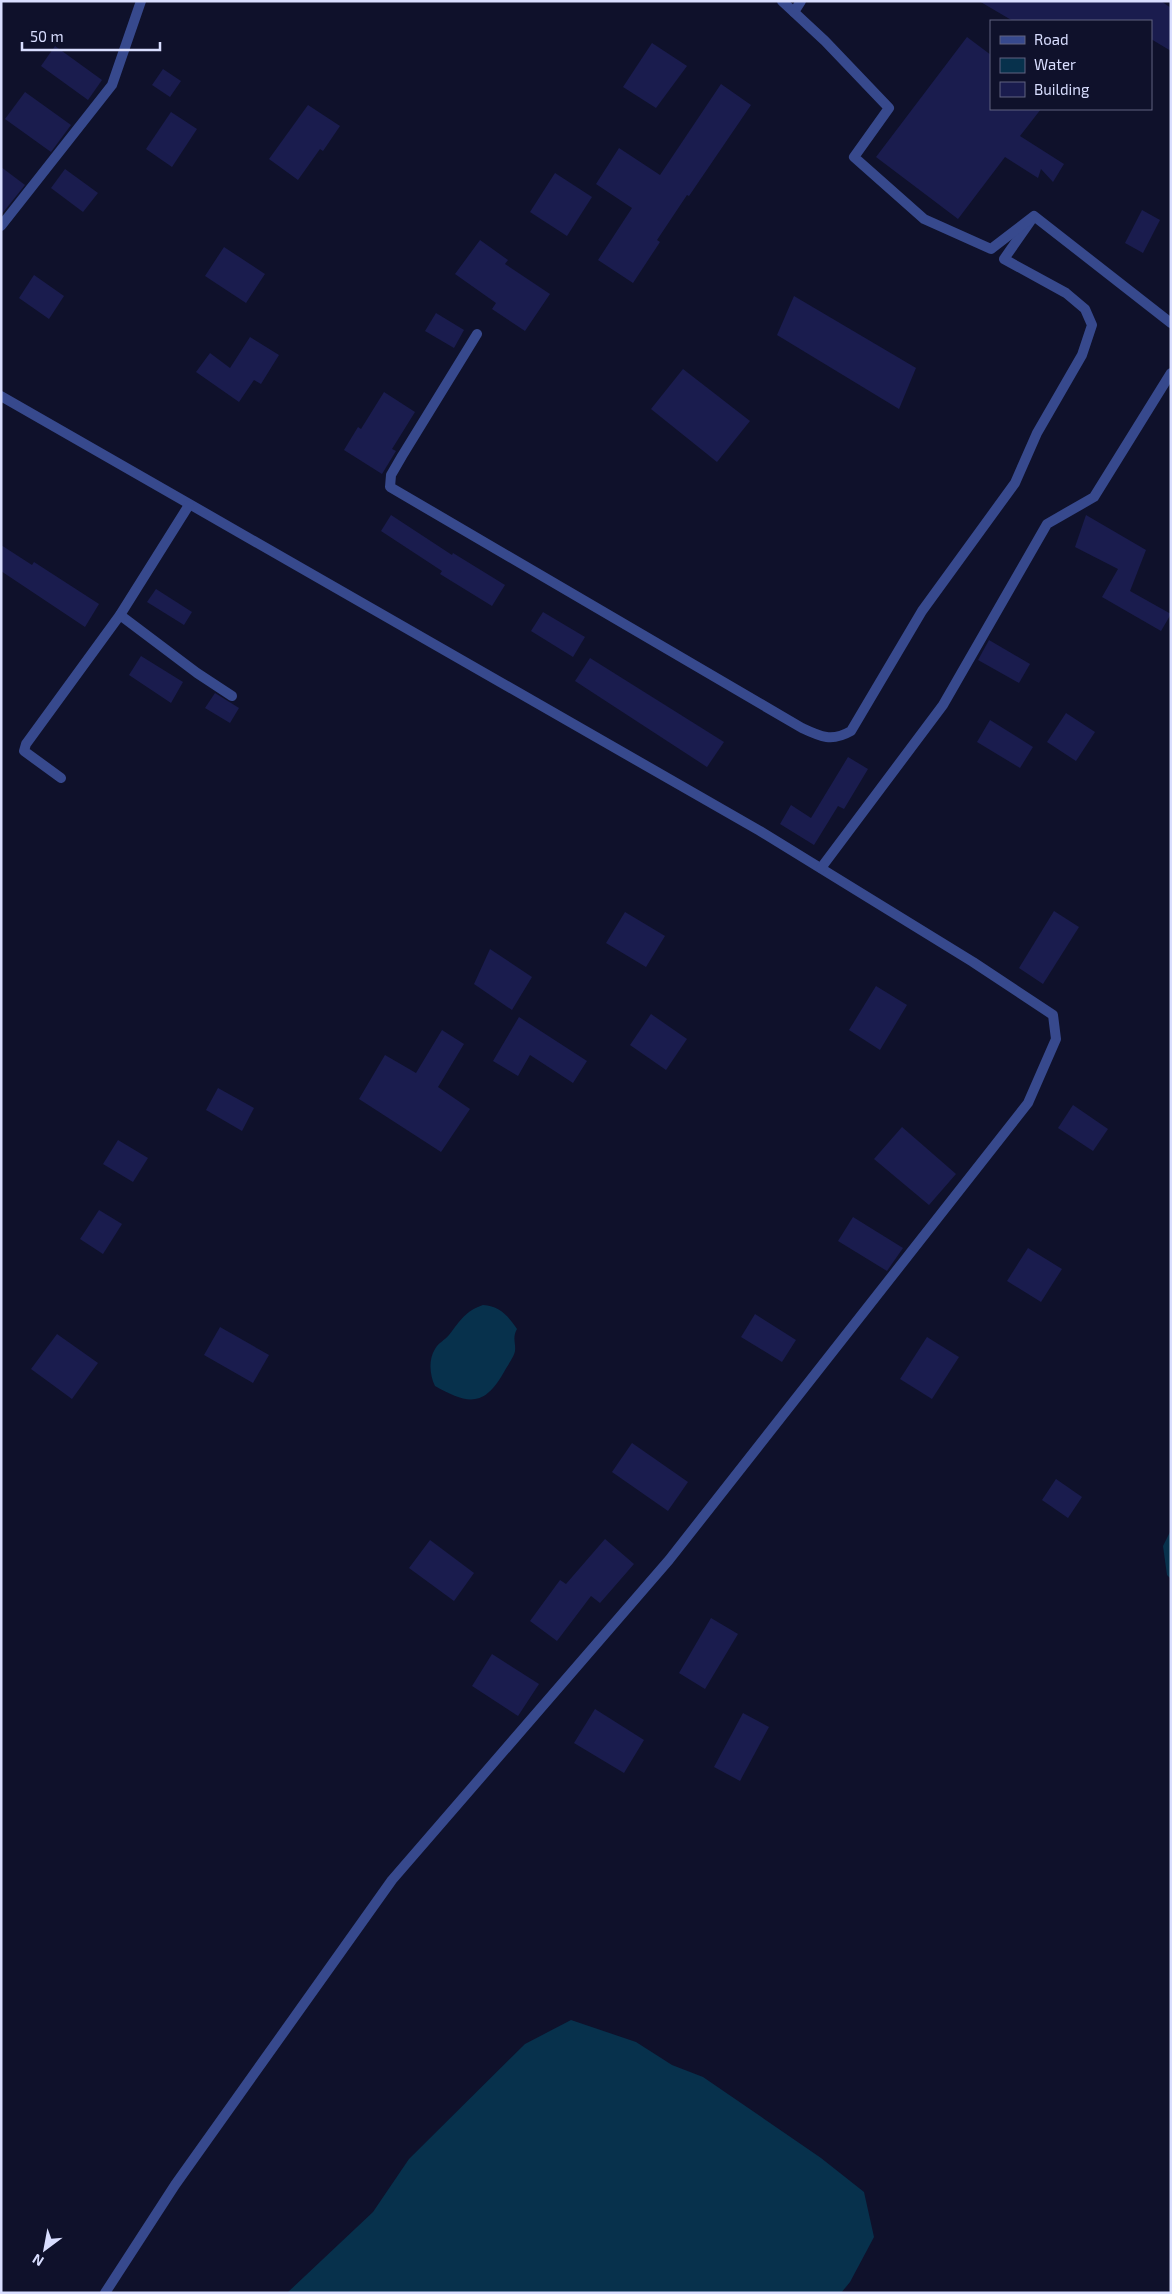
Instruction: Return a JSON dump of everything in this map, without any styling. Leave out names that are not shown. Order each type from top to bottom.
[{"type":"street","points":[[1,226],[112,84],[140,1]]},
{"type":"street","points":[[782,1],[889,108],[854,157],[924,219],[991,249],[1034,216]]},
{"type":"street","points":[[794,12],[801,1]]},
{"type":"street","points":[[1034,216],[1171,323]]},
{"type":"street","points":[[477,334],[391,475],[390,487],[802,728],[817,736],[838,738],[851,731],[922,611],[1016,483],[1037,433],[1082,355],[1092,325],[1085,309],[1066,292],[1004,258],[1034,216]]},
{"type":"street","points":[[821,868],[943,706],[1046,524],[1094,497],[1171,373]]},
{"type":"street","points":[[1,396],[760,831],[821,868],[973,962],[1053,1015],[1056,1039],[1028,1103],[669,1560],[392,1880],[174,2185],[105,2293]]},
{"type":"street","points":[[61,778],[28,756],[24,751],[26,744],[120,615],[189,505]]},
{"type":"street","points":[[120,615],[197,673],[232,696]]},
{"type":"water","points":[[483,1305],[494,1307],[503,1312],[517,1329],[514,1338],[515,1351],[497,1384],[489,1392],[482,1397],[466,1399],[435,1386],[431,1373],[431,1358],[436,1347],[449,1335],[463,1317]]},
{"type":"water","points":[[1171,1530],[1171,1579],[1167,1575],[1163,1546]]},
{"type":"water","points":[[571,2020],[636,2042],[672,2065],[703,2077],[821,2158],[864,2192],[874,2237],[850,2282],[841,2293],[287,2293],[373,2212],[409,2159],[525,2044]]},
{"type":"building","points":[[979,1],[1161,1],[1171,8],[1171,51],[1152,40],[1152,20],[1011,20]]},
{"type":"building","points":[[967,37],[990,54],[990,110],[1040,110],[1020,136],[1064,164],[1053,182],[1041,169],[1038,178],[1005,157],[958,219],[876,157]]},
{"type":"building","points":[[652,43],[687,66],[656,108],[623,87]]},
{"type":"building","points":[[55,46],[102,80],[88,100],[41,66]]},
{"type":"building","points":[[163,69],[181,81],[170,97],[152,85]]},
{"type":"building","points":[[721,84],[751,105],[657,240],[660,242],[633,283],[598,260],[632,208],[596,184],[619,148],[660,175]]},
{"type":"building","points":[[25,92],[71,125],[51,152],[5,119]]},
{"type":"building","points":[[308,105],[340,126],[323,151],[320,149],[298,180],[269,159]]},
{"type":"building","points":[[171,112],[197,129],[172,167],[146,149]]},
{"type":"building","points":[[1,167],[25,185],[1,215]]},
{"type":"building","points":[[65,169],[98,193],[83,212],[51,188]]},
{"type":"building","points":[[555,173],[592,197],[567,236],[530,212]]},
{"type":"building","points":[[1142,210],[1160,220],[1143,253],[1125,243]]},
{"type":"building","points":[[480,240],[508,260],[505,264],[550,294],[525,331],[492,309],[496,303],[455,274]]},
{"type":"building","points":[[224,247],[265,274],[246,303],[205,276]]},
{"type":"building","points":[[34,275],[64,296],[49,319],[19,298]]},
{"type":"building","points":[[794,296],[916,368],[899,409],[777,335]]},
{"type":"building","points":[[436,313],[464,330],[454,348],[425,331]]},
{"type":"building","points":[[250,337],[279,355],[261,384],[254,380],[239,402],[196,372],[210,353],[230,368]]},
{"type":"building","points":[[683,369],[750,421],[717,462],[651,409]]},
{"type":"building","points":[[384,392],[415,412],[392,449],[396,451],[382,474],[344,450],[358,427],[361,429]]},
{"type":"building","points":[[391,515],[452,555],[453,553],[505,585],[492,606],[440,574],[442,571],[381,531]]},
{"type":"building","points":[[1086,515],[1146,550],[1130,591],[1171,614],[1161,631],[1102,597],[1118,569],[1075,547]]},
{"type":"building","points":[[1,545],[32,565],[34,562],[99,604],[85,627],[1,571]]},
{"type":"building","points":[[156,589],[192,612],[184,625],[147,602]]},
{"type":"building","points":[[543,612],[585,637],[573,657],[531,631]]},
{"type":"building","points":[[989,640],[1030,664],[1019,683],[978,660]]},
{"type":"building","points":[[141,656],[183,682],[171,703],[129,675]]},
{"type":"building","points":[[590,658],[724,742],[707,767],[575,681]]},
{"type":"building","points":[[215,693],[239,708],[230,723],[205,708]]},
{"type":"building","points":[[1066,713],[1095,732],[1076,761],[1047,742]]},
{"type":"building","points":[[990,720],[1033,747],[1020,768],[977,742]]},
{"type":"building","points":[[848,757],[868,769],[844,809],[838,806],[814,845],[780,824],[791,805],[811,818]]},
{"type":"building","points":[[1054,911],[1079,927],[1043,984],[1019,968]]},
{"type":"building","points":[[625,912],[665,936],[646,967],[606,943]]},
{"type":"building","points":[[490,949],[532,977],[512,1010],[474,984]]},
{"type":"building","points":[[876,986],[907,1005],[880,1050],[849,1030]]},
{"type":"building","points":[[651,1014],[687,1039],[666,1070],[630,1045]]},
{"type":"building","points":[[519,1017],[587,1061],[573,1083],[530,1055],[518,1076],[493,1061]]},
{"type":"building","points":[[442,1030],[464,1044],[438,1087],[470,1109],[441,1152],[359,1099],[385,1055],[416,1073]]},
{"type":"building","points":[[218,1088],[254,1108],[242,1131],[206,1110]]},
{"type":"building","points":[[1073,1105],[1108,1129],[1093,1151],[1058,1128]]},
{"type":"building","points":[[902,1127],[956,1174],[929,1205],[874,1159]]},
{"type":"building","points":[[118,1140],[148,1158],[133,1182],[103,1164]]},
{"type":"building","points":[[99,1210],[122,1224],[103,1254],[80,1239]]},
{"type":"building","points":[[853,1217],[903,1248],[887,1271],[838,1241]]},
{"type":"building","points":[[1028,1248],[1062,1269],[1041,1302],[1007,1281]]},
{"type":"building","points":[[755,1314],[796,1340],[782,1362],[741,1337]]},
{"type":"building","points":[[220,1327],[269,1355],[253,1383],[204,1355]]},
{"type":"building","points":[[57,1334],[98,1363],[72,1399],[31,1369]]},
{"type":"building","points":[[927,1337],[959,1357],[932,1399],[900,1379]]},
{"type":"building","points":[[632,1443],[688,1482],[668,1511],[612,1472]]},
{"type":"building","points":[[1056,1479],[1082,1497],[1068,1518],[1042,1500]]},
{"type":"building","points":[[605,1539],[634,1564],[600,1603],[591,1596],[557,1641],[530,1621],[560,1580],[566,1584]]},
{"type":"building","points":[[430,1540],[474,1573],[454,1601],[409,1568]]},
{"type":"building","points":[[711,1618],[738,1634],[705,1689],[679,1673]]},
{"type":"building","points":[[492,1654],[539,1684],[518,1716],[472,1686]]},
{"type":"building","points":[[595,1709],[644,1740],[624,1773],[574,1743]]},
{"type":"building","points":[[743,1713],[769,1727],[740,1781],[714,1767]]}]
